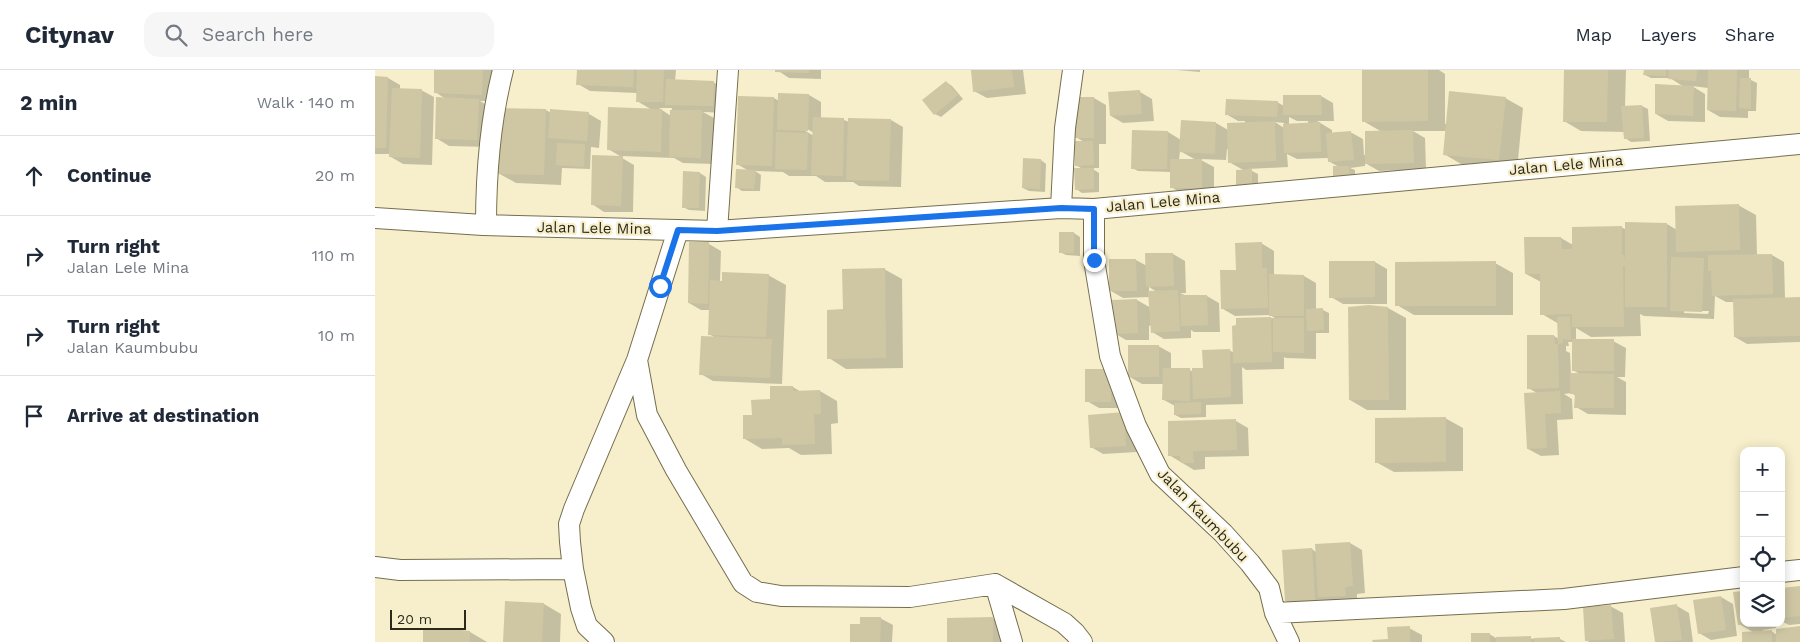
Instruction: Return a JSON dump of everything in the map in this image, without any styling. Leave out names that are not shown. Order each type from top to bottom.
[{"type":"street","points":[[486,225],[486,187],[489,150],[494,105],[503,70]]},
{"type":"street","points":[[717,231],[728,70]]},
{"type":"street","points":[[1061,208],[1065,128],[1073,70]]},
{"type":"street","name":"Jalan Lele Mina","points":[[375,218],[486,225],[717,231],[1061,208],[1094,209],[1800,144]]},
{"type":"street","name":"Jalan Kaumbubu","points":[[1094,209],[1094,260],[1110,356],[1136,426],[1160,474],[1223,533],[1269,588],[1275,612],[1289,642]]},
{"type":"street","points":[[604,642],[587,626],[573,569],[569,524],[637,360],[678,230]]},
{"type":"street","points":[[637,360],[647,416],[676,470],[743,583],[757,592],[781,596],[910,597],[995,584],[1064,623],[1082,642]]},
{"type":"street","points":[[375,567],[400,570],[573,569]]},
{"type":"street","points":[[1785,572],[1800,570]]},
{"type":"street","points":[[1275,612],[1563,598],[1740,577]]},
{"type":"street","points":[[995,584],[1012,642]]},
{"type":"building","points":[[434,70],[483,70],[482,95],[434,93]]},
{"type":"building","points":[[577,70],[634,70],[633,87],[576,85]]},
{"type":"building","points":[[637,70],[664,70],[663,102],[636,102]]},
{"type":"building","points":[[775,70],[809,70],[809,73],[775,72]]},
{"type":"building","points":[[971,70],[1012,70],[1014,87],[973,92]]},
{"type":"building","points":[[1362,70],[1428,70],[1428,121],[1362,122]]},
{"type":"building","points":[[1564,70],[1608,70],[1607,122],[1563,122]]},
{"type":"building","points":[[1644,70],[1666,70],[1666,76],[1643,75]]},
{"type":"building","points":[[1669,70],[1697,70],[1696,81],[1668,79]]},
{"type":"building","points":[[1708,70],[1737,70],[1736,111],[1707,110]]},
{"type":"building","points":[[375,76],[388,77],[386,148],[375,148]]},
{"type":"building","points":[[1740,78],[1751,78],[1751,109],[1739,108]]},
{"type":"building","points":[[666,79],[714,81],[713,106],[665,105]]},
{"type":"building","points":[[946,81],[958,95],[934,115],[922,100]]},
{"type":"building","points":[[1655,84],[1694,86],[1693,116],[1655,114]]},
{"type":"building","points":[[392,88],[422,89],[420,158],[389,157]]},
{"type":"building","points":[[1140,90],[1142,114],[1110,116],[1108,92]]},
{"type":"building","points":[[1449,91],[1506,97],[1499,160],[1443,155]]},
{"type":"building","points":[[778,93],[809,94],[808,131],[777,130]]},
{"type":"building","points":[[1283,95],[1321,95],[1322,115],[1283,115]]},
{"type":"building","points":[[738,96],[774,97],[772,166],[736,165]]},
{"type":"building","points":[[436,97],[479,99],[477,140],[435,139]]},
{"type":"building","points":[[1076,97],[1094,97],[1094,138],[1075,138]]},
{"type":"building","points":[[1226,99],[1278,101],[1277,117],[1225,115]]},
{"type":"building","points":[[1642,105],[1644,138],[1624,139],[1621,106]]},
{"type":"building","points":[[608,107],[662,109],[661,152],[607,150]]},
{"type":"building","points":[[499,108],[546,109],[544,175],[497,174]]},
{"type":"building","points":[[550,109],[589,112],[587,141],[548,138]]},
{"type":"building","points":[[670,110],[702,110],[701,158],[669,157]]},
{"type":"building","points":[[813,117],[844,118],[843,176],[811,175]]},
{"type":"building","points":[[848,118],[891,119],[889,181],[846,180]]},
{"type":"building","points":[[1181,120],[1216,122],[1215,154],[1179,152]]},
{"type":"building","points":[[1275,121],[1276,161],[1228,163],[1227,123]]},
{"type":"building","points":[[1320,122],[1321,152],[1284,153],[1283,124]]},
{"type":"building","points":[[1132,130],[1168,131],[1167,169],[1131,169]]},
{"type":"building","points":[[1413,130],[1414,163],[1365,164],[1365,131]]},
{"type":"building","points":[[1351,131],[1354,160],[1328,162],[1326,133]]},
{"type":"building","points":[[776,132],[808,133],[807,170],[775,169]]},
{"type":"building","points":[[1074,141],[1093,141],[1094,165],[1075,166]]},
{"type":"building","points":[[557,143],[585,144],[584,167],[556,165]]},
{"type":"building","points":[[592,155],[623,156],[621,206],[591,205]]},
{"type":"building","points":[[1023,158],[1041,159],[1040,189],[1022,188]]},
{"type":"building","points":[[1170,159],[1202,159],[1202,188],[1170,188]]},
{"type":"building","points":[[1333,166],[1349,166],[1350,182],[1333,182]]},
{"type":"building","points":[[1074,168],[1094,168],[1094,189],[1075,190]]},
{"type":"building","points":[[736,169],[756,170],[754,189],[735,188]]},
{"type":"building","points":[[1252,169],[1252,185],[1236,185],[1236,170]]},
{"type":"building","points":[[683,171],[700,172],[699,208],[682,208]]},
{"type":"building","points":[[1739,204],[1740,250],[1676,252],[1675,206]]},
{"type":"building","points":[[1625,222],[1667,223],[1667,307],[1625,307],[1625,266],[1623,266],[1624,327],[1572,327],[1572,314],[1540,315],[1540,274],[1525,274],[1524,237],[1561,237],[1562,249],[1572,249],[1572,227],[1622,226],[1622,255],[1624,255],[1625,260]]},
{"type":"building","points":[[1059,232],[1074,232],[1074,253],[1059,253]]},
{"type":"building","points":[[689,242],[709,242],[708,304],[688,303]]},
{"type":"building","points":[[1262,242],[1262,268],[1267,268],[1268,308],[1221,309],[1220,270],[1236,270],[1235,243]]},
{"type":"building","points":[[1145,253],[1173,253],[1174,286],[1146,287]]},
{"type":"building","points":[[1772,254],[1773,294],[1712,296],[1711,271],[1708,271],[1708,255]]},
{"type":"building","points":[[1671,257],[1704,258],[1702,312],[1670,311]]},
{"type":"building","points":[[1109,259],[1136,259],[1137,291],[1109,291]]},
{"type":"building","points":[[1329,261],[1375,261],[1375,297],[1329,298]]},
{"type":"building","points":[[1496,261],[1496,306],[1395,306],[1395,262]]},
{"type":"building","points":[[885,268],[886,358],[827,359],[827,310],[843,309],[842,269]]},
{"type":"building","points":[[722,272],[769,274],[766,337],[708,335],[710,280],[722,281]]},
{"type":"building","points":[[1269,274],[1304,275],[1304,316],[1269,316]]},
{"type":"building","points":[[1178,290],[1180,331],[1151,333],[1148,291]]},
{"type":"building","points":[[1180,295],[1207,295],[1208,325],[1181,326]]},
{"type":"building","points":[[1800,297],[1800,336],[1734,337],[1733,299]]},
{"type":"building","points":[[1137,299],[1138,333],[1113,334],[1112,300]]},
{"type":"building","points":[[1369,305],[1388,307],[1389,400],[1349,400],[1348,307]]},
{"type":"building","points":[[1323,308],[1324,330],[1307,331],[1306,309]]},
{"type":"building","points":[[1570,316],[1571,340],[1563,339],[1563,343],[1558,344],[1557,317]]},
{"type":"building","points":[[1271,317],[1272,362],[1233,363],[1232,326],[1236,325],[1236,318]]},
{"type":"building","points":[[1273,318],[1304,318],[1304,353],[1273,352]]},
{"type":"building","points":[[1527,335],[1554,335],[1555,344],[1558,344],[1559,388],[1527,389]]},
{"type":"building","points":[[701,336],[772,339],[770,378],[699,375]]},
{"type":"building","points":[[1572,339],[1614,339],[1614,371],[1572,371]]},
{"type":"building","points":[[1128,345],[1159,345],[1159,377],[1128,377]]},
{"type":"building","points":[[1230,349],[1231,397],[1193,399],[1192,368],[1203,368],[1202,350]]},
{"type":"building","points":[[1163,368],[1190,368],[1190,401],[1162,400]]},
{"type":"building","points":[[1085,369],[1111,369],[1111,402],[1085,402]]},
{"type":"building","points":[[1570,373],[1614,374],[1614,408],[1574,408],[1575,394],[1570,394]]},
{"type":"building","points":[[770,386],[793,386],[793,391],[820,390],[821,414],[814,414],[815,444],[782,445],[782,438],[743,439],[743,415],[752,415],[751,400],[770,399]]},
{"type":"building","points":[[1560,391],[1561,413],[1545,414],[1547,448],[1527,449],[1524,393]]},
{"type":"building","points":[[1201,402],[1201,414],[1174,415],[1174,403]]},
{"type":"building","points":[[1124,412],[1126,446],[1090,448],[1088,415]]},
{"type":"building","points":[[1446,417],[1446,462],[1375,463],[1375,418]]},
{"type":"building","points":[[1236,419],[1237,450],[1193,451],[1194,463],[1181,463],[1180,456],[1168,456],[1168,421]]},
{"type":"building","points":[[1350,542],[1353,586],[1345,587],[1346,596],[1318,597],[1315,544]]},
{"type":"building","points":[[1312,548],[1315,600],[1285,601],[1282,550]]},
{"type":"building","points":[[1800,586],[1800,616],[1785,618],[1785,588]]},
{"type":"building","points":[[1740,591],[1740,625],[1738,625],[1733,592]]},
{"type":"building","points":[[1721,596],[1726,630],[1698,634],[1693,600]]},
{"type":"building","points":[[505,601],[544,603],[542,642],[503,642]]},
{"type":"building","points":[[1677,604],[1682,640],[1655,642],[1650,608]]},
{"type":"building","points":[[1611,605],[1614,639],[1585,641],[1583,607]]},
{"type":"building","points":[[860,617],[881,617],[880,642],[850,642],[850,624],[860,624]]},
{"type":"building","points":[[993,617],[993,642],[947,642],[947,618]]},
{"type":"building","points":[[1410,626],[1410,642],[1373,642],[1372,640],[1388,639],[1387,627]]},
{"type":"building","points":[[1800,626],[1800,642],[1776,642],[1776,629]]},
{"type":"building","points":[[445,628],[470,631],[470,642],[423,642],[423,629]]},
{"type":"building","points":[[1772,630],[1772,642],[1742,642],[1742,632]]},
{"type":"building","points":[[1471,633],[1490,633],[1490,642],[1471,642]]},
{"type":"building","points":[[1531,636],[1531,642],[1496,642],[1496,637]]},
{"type":"building","points":[[1560,637],[1560,642],[1534,642],[1534,638]]},
{"type":"route","points":[[660,286],[678,230],[717,231],[1061,208],[1094,209],[1094,260]]}]
